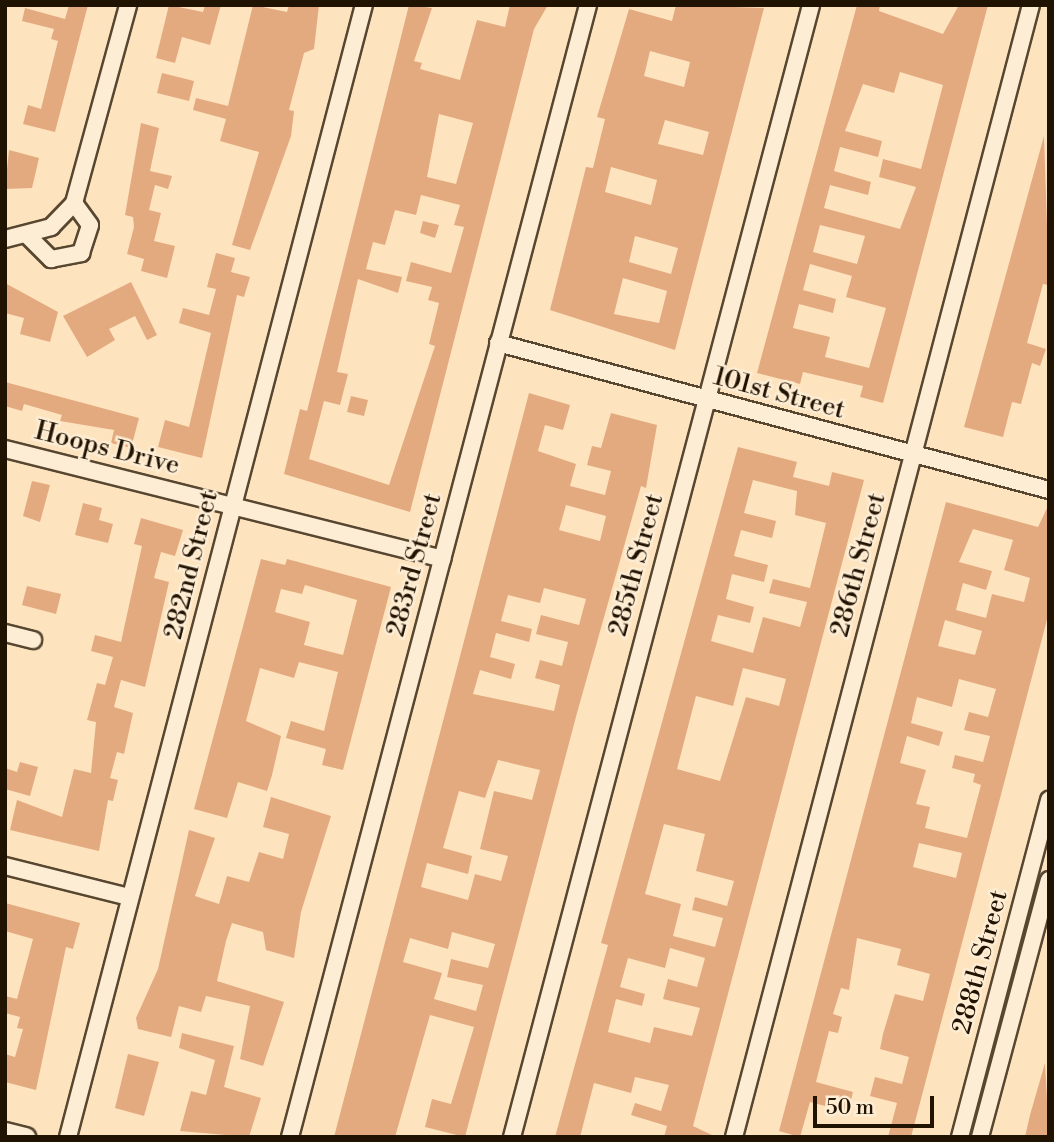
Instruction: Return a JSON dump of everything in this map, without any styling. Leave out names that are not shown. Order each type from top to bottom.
[{"type":"street","points":[[5,239],[28,236],[51,227],[74,203],[128,5]]},
{"type":"street","name":"282nd Street","points":[[68,1137],[128,897],[364,5]]},
{"type":"street","name":"283rd Street","points":[[290,1137],[588,5]]},
{"type":"street","name":"285th Street","points":[[512,1137],[811,5]]},
{"type":"street","name":"286th Street","points":[[734,1137],[1031,5]]},
{"type":"street","points":[[28,236],[51,259],[81,253],[90,225],[74,203]]},
{"type":"street","name":"101st Street","points":[[498,343],[1049,490]]},
{"type":"street","name":"Hoops Drive","points":[[5,449],[442,559]]},
{"type":"street","points":[[5,633],[33,640]]},
{"type":"street","name":"288th Street","points":[[960,1137],[1049,800]]},
{"type":"street","points":[[5,866],[128,897]]},
{"type":"street","name":"288th Street","points":[[981,1137],[1049,880]]},
{"type":"street","points":[[5,1132],[25,1137]]},
{"type":"building","points":[[69,5],[88,5],[55,132],[23,124],[28,105],[41,109],[58,41],[51,39],[54,29],[22,21],[25,8],[65,19]]},
{"type":"building","points":[[169,5],[203,12],[205,5],[221,5],[210,45],[182,37],[175,63],[156,58]]},
{"type":"building","points":[[253,5],[287,12],[289,5],[319,5],[314,49],[304,53],[289,110],[294,111],[291,136],[250,250],[232,245],[259,152],[220,141],[226,119],[193,110],[196,98],[228,106]]},
{"type":"building","points":[[409,5],[432,8],[414,61],[422,63],[420,69],[460,80],[477,20],[505,27],[510,5],[548,5],[534,29],[410,512],[284,474],[300,409],[307,411]],"holes":[[[439,114],[473,123],[456,184],[427,177]],[[421,195],[460,205],[454,225],[464,227],[451,273],[411,262],[406,281],[432,287],[428,300],[439,303],[429,344],[435,346],[389,485],[309,459],[324,401],[340,405],[348,374],[337,372],[358,279],[398,293],[402,277],[366,269],[373,242],[385,245],[395,210],[416,215]]]},
{"type":"building","points":[[676,5],[764,8],[675,350],[550,310],[586,167],[593,168],[605,119],[597,117],[629,9],[672,21]],"holes":[[[650,51],[690,62],[684,87],[644,76]],[[665,120],[709,132],[703,155],[658,144]],[[611,167],[657,180],[651,205],[605,192]],[[635,236],[678,248],[671,274],[629,262]],[[623,278],[667,291],[659,323],[614,314]]]},
{"type":"building","points":[[857,5],[880,5],[879,11],[943,34],[959,5],[988,5],[883,403],[860,397],[863,386],[803,372],[800,384],[757,373]],"holes":[[[900,72],[943,85],[921,169],[883,159],[879,177],[916,187],[900,229],[824,208],[830,185],[868,195],[871,182],[834,171],[840,147],[878,157],[882,141],[845,131],[863,84],[894,93]],[[820,225],[865,236],[857,264],[813,252]],[[810,264],[852,276],[846,297],[886,308],[869,368],[825,357],[830,337],[793,328],[799,304],[833,313],[836,299],[803,290]]]},
{"type":"building","points":[[162,73],[194,81],[189,101],[157,93]]},
{"type":"building","points":[[141,123],[159,128],[150,171],[172,176],[168,189],[155,185],[149,210],[161,213],[154,241],[175,246],[167,278],[141,271],[144,259],[127,254],[134,227],[133,217],[125,215]]},
{"type":"building","points":[[1044,136],[1049,285],[1043,284],[1027,343],[1046,349],[1040,366],[1032,363],[1021,404],[1012,402],[1003,437],[964,427]]},
{"type":"building","points":[[9,150],[39,158],[32,188],[5,189]]},
{"type":"building","points":[[423,221],[439,225],[435,238],[420,233]]},
{"type":"building","points":[[216,253],[235,258],[231,272],[250,277],[244,297],[237,295],[202,458],[158,447],[165,420],[189,427],[211,333],[179,323],[183,308],[209,315],[216,289],[207,287]]},
{"type":"building","points":[[131,282],[157,335],[147,340],[135,316],[109,329],[115,340],[87,357],[63,316]]},
{"type":"building","points":[[5,283],[58,312],[50,342],[20,334],[24,318],[5,313]]},
{"type":"building","points":[[5,382],[139,418],[131,448],[111,443],[114,430],[60,421],[62,415],[24,404],[22,411],[5,406]]},
{"type":"building","points":[[529,393],[570,405],[563,430],[545,425],[538,451],[576,464],[570,486],[605,495],[611,471],[587,465],[592,446],[601,448],[611,413],[657,425],[646,488],[641,486],[577,713],[465,1137],[425,1127],[432,1099],[451,1104],[474,1027],[430,1015],[395,1137],[334,1137]],"holes":[[[566,505],[606,516],[600,541],[559,530]],[[544,588],[586,599],[579,625],[541,615],[536,634],[568,642],[562,666],[540,660],[535,678],[560,685],[554,711],[473,694],[480,670],[511,679],[515,664],[490,657],[496,633],[529,642],[532,629],[501,621],[508,595],[540,603]],[[498,760],[540,770],[532,800],[494,791],[480,849],[508,856],[501,881],[475,874],[468,900],[421,887],[427,863],[468,874],[472,856],[443,848],[459,791],[485,798]],[[452,932],[495,944],[488,968],[451,959],[447,977],[483,985],[476,1011],[434,999],[442,973],[403,962],[410,938],[448,949]]]},
{"type":"building","points":[[351,396],[368,400],[364,416],[347,412]]},
{"type":"building","points":[[738,447],[797,462],[793,477],[829,486],[832,472],[864,480],[693,1126],[716,1137],[664,1137],[667,1126],[631,1115],[635,1103],[661,1111],[669,1085],[635,1077],[631,1093],[594,1083],[580,1137],[555,1137],[608,945],[601,943]],"holes":[[[753,480],[797,491],[795,515],[826,523],[810,588],[773,579],[769,593],[807,602],[800,627],[763,617],[753,653],[711,641],[718,615],[750,623],[754,607],[726,599],[732,574],[764,582],[768,565],[734,556],[741,530],[772,538],[776,521],[744,513]],[[743,668],[786,679],[779,706],[746,697],[720,781],[677,769],[696,696],[733,706]],[[664,824],[705,834],[696,871],[734,881],[727,906],[695,897],[692,910],[723,918],[715,947],[673,936],[681,904],[645,894]],[[670,948],[705,958],[697,987],[668,979],[663,999],[700,1008],[692,1036],[654,1027],[650,1043],[608,1032],[616,999],[642,1006],[645,994],[620,987],[628,958],[665,968]]]},
{"type":"building","points":[[32,481],[50,485],[40,522],[23,516]]},
{"type":"building","points":[[946,502],[1038,527],[1049,504],[1049,612],[911,1137],[888,1137],[897,1103],[870,1096],[875,1077],[902,1084],[909,1057],[880,1049],[883,1034],[895,994],[923,1001],[930,974],[897,965],[901,949],[857,938],[849,990],[841,988],[833,1014],[842,1017],[838,1033],[829,1031],[816,1082],[853,1092],[848,1112],[810,1102],[800,1137],[779,1131]],"holes":[[[973,529],[1013,540],[1004,570],[1030,578],[1024,602],[992,594],[986,618],[956,610],[963,583],[986,590],[992,571],[959,562]],[[945,620],[982,631],[975,655],[938,646]],[[959,679],[996,689],[988,717],[969,712],[964,730],[990,736],[983,762],[955,755],[952,768],[975,774],[973,782],[981,785],[967,838],[925,828],[930,807],[916,804],[926,770],[900,763],[907,736],[939,746],[943,732],[911,723],[917,697],[952,707]],[[919,843],[962,853],[956,878],[913,867]]]},
{"type":"building","points":[[83,503],[102,508],[99,520],[113,524],[108,543],[75,535]]},
{"type":"building","points":[[141,518],[183,530],[175,556],[161,552],[154,578],[169,582],[145,687],[121,680],[114,707],[133,713],[124,754],[117,752],[110,778],[118,780],[113,801],[108,800],[99,851],[10,830],[17,800],[62,817],[74,769],[91,773],[96,722],[87,720],[97,683],[105,685],[113,657],[91,651],[95,635],[121,642],[142,546],[134,544]]},
{"type":"building","points":[[261,559],[285,565],[287,559],[391,587],[343,770],[322,765],[326,749],[286,738],[291,721],[324,731],[338,672],[299,662],[294,678],[260,668],[246,721],[281,736],[267,791],[238,782],[227,818],[194,809]],"holes":[[[305,585],[357,600],[343,655],[304,645],[310,622],[275,612],[281,589],[302,594]]]},
{"type":"building","points":[[27,586],[61,594],[56,614],[22,605]]},
{"type":"building","points":[[20,762],[38,767],[30,796],[5,789],[5,768],[17,772]]},
{"type":"building","points":[[271,797],[331,816],[301,912],[294,958],[266,950],[263,932],[232,923],[226,941],[217,981],[284,1002],[263,1066],[240,1059],[250,1006],[206,996],[201,1012],[179,1006],[171,1037],[138,1029],[136,1018],[158,969],[189,830],[215,838],[195,896],[219,904],[227,876],[249,882],[259,852],[283,859],[289,834],[263,827]]},
{"type":"building","points":[[5,903],[80,923],[73,949],[66,947],[36,1090],[5,1082],[5,1054],[15,1057],[23,1029],[17,1028],[20,1017],[5,1013],[5,996],[17,999],[33,939],[5,931]]},
{"type":"building","points":[[182,1033],[234,1046],[224,1087],[261,1098],[249,1137],[180,1131],[191,1091],[206,1095],[215,1060],[179,1048]]},
{"type":"building","points":[[128,1054],[159,1062],[144,1116],[115,1108]]},
{"type":"building","points":[[1045,1063],[1049,1137],[1025,1137],[1030,1115]]}]
